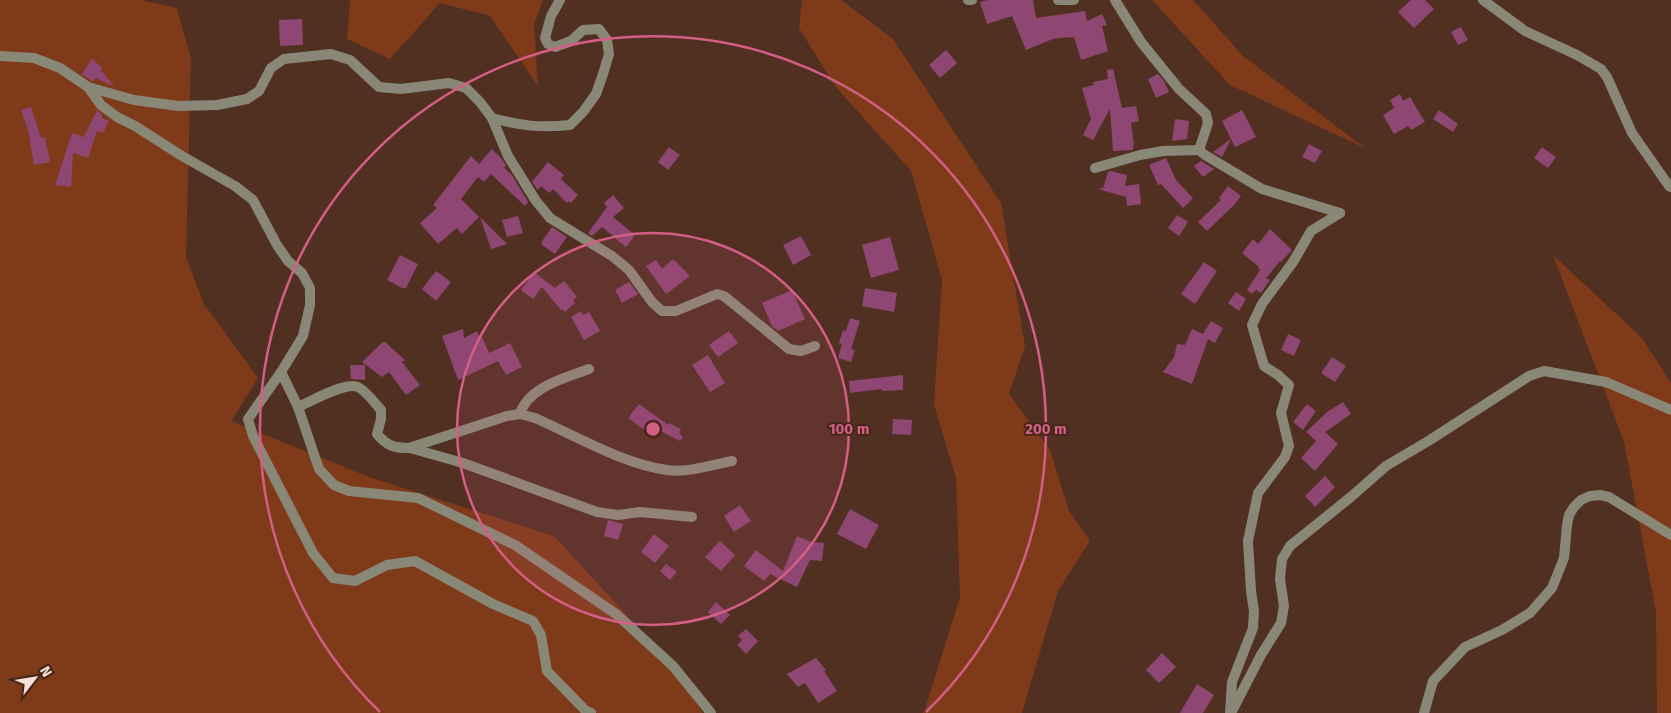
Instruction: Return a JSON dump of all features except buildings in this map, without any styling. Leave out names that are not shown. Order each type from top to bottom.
[{"type":"street","points":[[492,118],[522,126],[548,127],[570,125],[583,112],[596,94],[609,54],[607,40],[599,29],[583,30],[571,41],[555,47],[548,44],[545,38],[551,16],[560,0]]},
{"type":"street","points":[[1058,0],[1074,0]]},
{"type":"street","points":[[1116,0],[1140,42],[1179,89],[1206,114],[1208,123],[1199,150]]},
{"type":"street","points":[[1483,0],[1526,31],[1577,55],[1601,69],[1607,77],[1632,133],[1671,187]]},
{"type":"street","points":[[0,56],[34,58],[60,68],[88,87],[134,100],[178,106],[217,105],[247,99],[259,91],[271,68],[284,59],[331,54],[350,60],[379,86],[401,89],[448,83],[466,88],[492,118],[508,156],[536,201],[550,218],[612,256],[629,270],[652,302],[662,310],[676,311],[717,294],[724,296],[789,349],[801,351],[815,346]]},
{"type":"street","points":[[88,87],[101,105],[116,117],[135,126],[182,156],[235,186],[253,200],[277,245],[288,261],[302,273],[310,288],[310,305],[302,336],[281,372],[248,419],[253,436],[313,553],[333,578],[355,581],[388,566],[415,562],[494,604],[533,621],[541,635],[547,671],[586,711],[591,713]]},
{"type":"street","points":[[1095,168],[1140,154],[1162,151],[1199,150],[1262,189],[1340,213],[1311,231],[1293,262],[1262,304],[1252,326],[1264,366],[1289,385],[1281,413],[1289,446],[1285,457],[1258,493],[1248,541],[1254,628],[1232,682],[1230,713]]},
{"type":"street","points":[[520,414],[522,405],[546,386],[589,369]]},
{"type":"street","points":[[1230,713],[1260,655],[1281,623],[1284,606],[1280,579],[1282,559],[1290,546],[1386,466],[1529,376],[1544,371],[1606,382],[1671,410]]},
{"type":"street","points":[[281,372],[298,407],[318,469],[334,485],[349,491],[418,498],[515,545],[616,614],[672,666],[710,713]]},
{"type":"street","points":[[298,407],[346,386],[355,386],[364,390],[381,410],[377,434],[383,441],[395,448],[409,448],[463,463],[597,512],[618,515],[640,512],[692,517]]},
{"type":"street","points":[[409,448],[508,416],[520,414],[535,418],[631,462],[669,470],[693,469],[732,461]]},
{"type":"street","points":[[1424,713],[1433,681],[1464,647],[1502,630],[1530,613],[1552,588],[1564,558],[1569,515],[1574,506],[1581,500],[1590,496],[1600,495],[1609,497],[1671,535]]},
{"type":"shaded area","points":[[0,0],[141,0],[177,8],[191,59],[186,257],[204,304],[258,378],[231,421],[369,477],[554,536],[665,657],[703,713],[0,713]]},
{"type":"shaded area","points":[[350,0],[543,0],[534,24],[538,86],[490,16],[440,3],[390,59],[347,39]]},
{"type":"shaded area","points":[[802,0],[841,0],[893,39],[1001,203],[1025,346],[1009,394],[1050,450],[1069,511],[1090,541],[1058,591],[1022,713],[921,713],[924,712],[960,597],[956,478],[934,405],[942,280],[911,171],[835,86],[799,28]]},
{"type":"shaded area","points":[[1152,0],[1193,0],[1243,56],[1365,148],[1230,85]]},
{"type":"shaded area","points":[[1553,255],[1642,338],[1671,383],[1671,713],[1657,713],[1656,612],[1624,442]]}]
